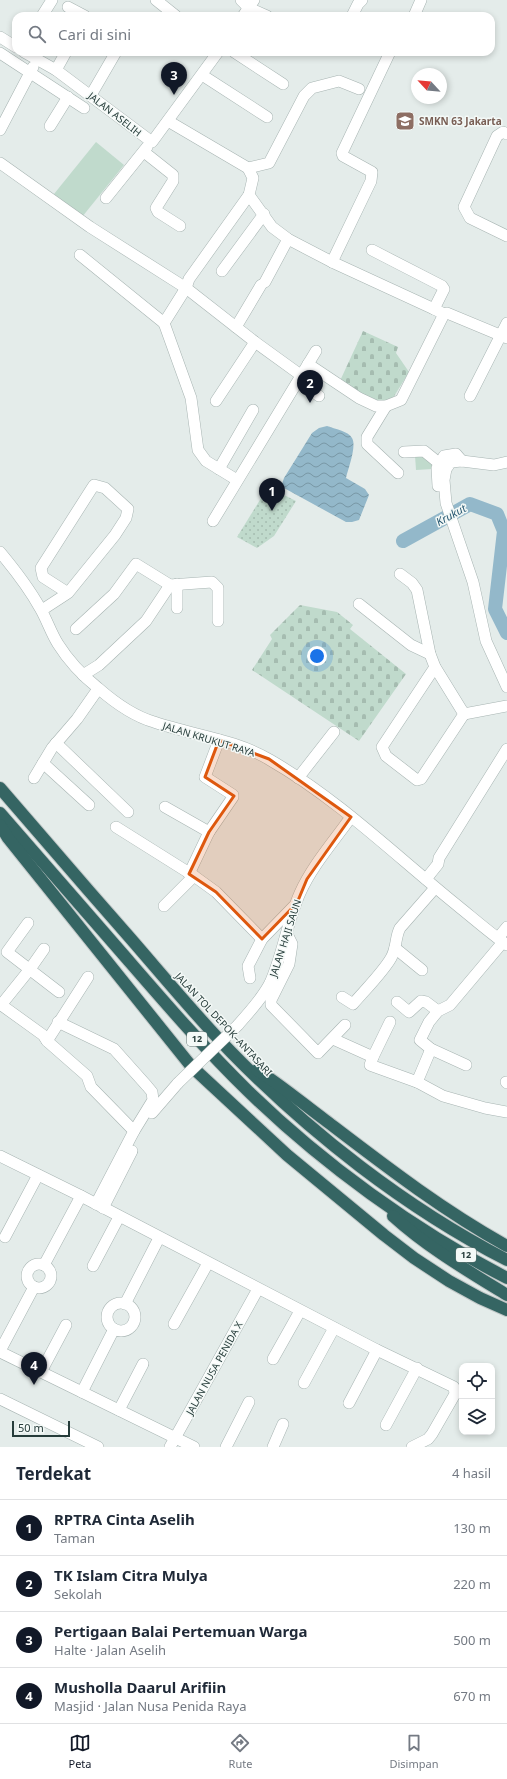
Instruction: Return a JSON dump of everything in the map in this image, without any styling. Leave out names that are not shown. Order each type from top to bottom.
[{"type":"highway","name":"JALAN TOL DEPOK–ANTASARI","points":[[0,788],[189,1007],[231,1052],[316,1132],[389,1187],[431,1216],[507,1260]]},
{"type":"highway","name":"12","points":[[0,812],[196,1038],[249,1092],[304,1142],[361,1187],[426,1231],[507,1278]]},
{"type":"highway","points":[[0,825],[13,844],[191,1066],[287,1155],[384,1235],[414,1258],[449,1281],[480,1298],[507,1310]]},
{"type":"highway","points":[[231,1052],[280,1085],[445,1209],[507,1246]]},
{"type":"highway","points":[[361,1187],[409,1231],[507,1295]]},
{"type":"street","points":[[44,12],[52,0]]},
{"type":"street","points":[[156,0],[171,12]]},
{"type":"street","points":[[354,12],[362,0]]},
{"type":"street","points":[[416,12],[421,0]]},
{"type":"street","points":[[247,6],[259,12]]},
{"type":"street","points":[[68,7],[77,12]]},
{"type":"street","points":[[0,37],[12,44]]},
{"type":"street","points":[[0,53],[84,108]]},
{"type":"street","name":"JALAN ASELIH","points":[[31,56],[56,70],[152,142],[215,56]]},
{"type":"street","points":[[56,70],[64,56]]},
{"type":"street","points":[[91,95],[114,56]]},
{"type":"street","points":[[240,56],[283,84]]},
{"type":"street","points":[[332,262],[372,181],[372,172],[343,156],[342,153],[388,56]]},
{"type":"street","points":[[0,130],[37,59]]},
{"type":"street","points":[[202,75],[266,116]]},
{"type":"street","points":[[248,168],[269,163],[304,96],[312,88],[339,81],[359,89]]},
{"type":"street","points":[[50,126],[68,97]]},
{"type":"street","points":[[164,323],[186,288],[189,279],[249,195],[253,178],[248,168],[168,121]]},
{"type":"street","points":[[507,134],[503,132],[497,136],[464,207],[470,218],[507,236]]},
{"type":"street","points":[[106,198],[152,142]]},
{"type":"street","points":[[144,152],[173,175],[173,181],[156,208],[158,212],[180,226]]},
{"type":"street","points":[[0,163],[90,227],[186,288],[300,378],[319,396]]},
{"type":"street","points":[[249,195],[272,227],[288,239],[332,262],[439,312],[447,313],[504,337]]},
{"type":"street","points":[[222,271],[264,214]]},
{"type":"street","points":[[236,327],[288,239]]},
{"type":"street","points":[[308,364],[359,398],[376,406],[386,406],[401,400],[439,312],[444,289],[442,286],[372,250]]},
{"type":"street","points":[[80,255],[164,323],[191,398],[198,450],[206,461],[237,480]]},
{"type":"street","points":[[470,396],[504,337],[507,323]]},
{"type":"street","points":[[216,400],[255,342]]},
{"type":"street","points":[[213,521],[316,351]]},
{"type":"street","points":[[386,406],[367,437],[367,444],[398,473]]},
{"type":"street","points":[[219,469],[253,410]]},
{"type":"street","points":[[404,452],[424,451],[440,464]]},
{"type":"street","points":[[462,461],[456,454],[444,456],[437,468],[438,487],[446,503],[473,582],[486,641],[507,687]]},
{"type":"street","points":[[446,503],[444,480],[446,469],[451,462],[462,461],[494,465],[507,462]]},
{"type":"street","points":[[42,610],[68,593],[115,536],[126,518],[128,509],[105,488],[94,485],[41,568],[43,577],[68,593]]},
{"type":"street","name":"JALAN KRUKUT RAYA","points":[[1,555],[28,589],[42,610],[58,644],[83,675],[98,689],[132,713],[152,722],[219,740],[254,752],[269,759],[298,778],[351,817],[435,888],[503,942]]},
{"type":"street","points":[[76,629],[114,594],[136,564],[174,585],[212,582],[218,588],[218,621]]},
{"type":"street","points":[[400,574],[417,590],[430,654],[435,667],[464,714]]},
{"type":"street","points":[[174,585],[177,608]]},
{"type":"street","points":[[83,675],[99,665],[146,621],[174,585]]},
{"type":"street","points":[[359,604],[412,645],[430,654]]},
{"type":"street","points":[[435,667],[382,747],[386,756],[417,780],[421,779],[464,714],[507,706]]},
{"type":"street","points":[[34,778],[42,763],[56,743],[77,719],[98,689]]},
{"type":"street","points":[[298,778],[334,732]]},
{"type":"street","points":[[164,906],[192,875],[209,832],[233,797],[233,795],[205,777],[219,740]]},
{"type":"street","points":[[56,743],[128,812]]},
{"type":"street","points":[[423,877],[438,864],[439,858],[507,749]]},
{"type":"street","points":[[42,763],[89,805]]},
{"type":"street","points":[[165,807],[209,832]]},
{"type":"street","name":"JALAN HAJI SAUN","points":[[100,1206],[157,1106],[178,1083],[238,1025],[257,1003],[269,984],[279,961],[297,903],[307,879],[351,817]]},
{"type":"street","points":[[116,827],[216,892],[262,939]]},
{"type":"street","points":[[342,997],[353,1004],[391,958],[395,948],[397,933],[400,928],[435,888]]},
{"type":"street","points":[[250,978],[248,966],[262,939],[297,903]]},
{"type":"street","points":[[28,923],[4,949],[59,992]]},
{"type":"street","points":[[466,1065],[431,1049],[420,1040],[429,1022],[438,1011],[450,1005],[503,942],[507,927]]},
{"type":"street","points":[[287,934],[292,944],[289,964],[271,1000],[271,1005],[318,1053],[345,1026]]},
{"type":"street","points":[[395,948],[422,970]]},
{"type":"street","points":[[44,949],[30,970],[0,1004],[43,1035],[47,1041],[87,1076],[91,1087],[134,1131]]},
{"type":"street","points":[[47,1041],[88,977]]},
{"type":"street","points":[[397,1002],[409,1012],[421,1001],[426,1002],[438,1011]]},
{"type":"street","points":[[58,1022],[114,1049],[152,1092],[153,1100],[134,1131],[100,1206]]},
{"type":"street","points":[[390,1022],[372,1056],[370,1065],[417,1082],[443,1096],[485,1108],[507,1112]]},
{"type":"street","points":[[333,1039],[372,1056]]},
{"type":"street","points":[[417,1082],[431,1049]]},
{"type":"street","points":[[0,1156],[81,1196],[300,1311],[454,1387],[456,1391],[432,1434],[428,1439],[412,1447]]},
{"type":"street","points":[[5,1237],[38,1175]]},
{"type":"street","points":[[44,1265],[81,1196]]},
{"type":"street","points":[[93,1266],[119,1217]]},
{"type":"street","points":[[125,1304],[159,1238]]},
{"type":"street","points":[[174,1324],[208,1263]]},
{"type":"street","points":[[40,1264],[44,1265],[51,1274],[50,1281],[45,1286],[34,1287],[28,1281],[27,1273],[32,1266],[40,1264]]},
{"type":"street","points":[[34,1287],[0,1351],[119,1410],[173,1442],[194,1447]]},
{"type":"street","name":"JALAN NUSA PENIDA X","points":[[173,1442],[258,1289]]},
{"type":"street","points":[[125,1304],[133,1310],[134,1320],[128,1328],[124,1330],[114,1329],[107,1319],[108,1311],[113,1305],[125,1304]]},
{"type":"street","points":[[273,1359],[300,1311]]},
{"type":"street","points":[[41,1372],[66,1325]]},
{"type":"street","points":[[304,1383],[334,1328]]},
{"type":"street","points":[[82,1392],[114,1329]]},
{"type":"street","points":[[349,1403],[377,1350]]},
{"type":"street","points":[[119,1410],[143,1364]]},
{"type":"street","points":[[386,1425],[417,1368]]},
{"type":"street","points":[[0,1399],[98,1447]]},
{"type":"street","points":[[226,1447],[249,1402]]},
{"type":"street","points":[[273,1447],[284,1424]]},
{"type":"highlighted area","points":[[219,740],[269,759],[351,817],[307,879],[297,903],[262,939],[216,892],[189,874],[209,832],[234,796],[205,777]]},
{"type":"green space","points":[[96,142],[124,165],[82,217],[54,194]]},
{"type":"green space","points":[[363,331],[398,347],[396,353],[409,372],[385,411],[339,383]]},
{"type":"green space","points":[[415,455],[432,455],[433,469],[416,470]]},
{"type":"green space","points":[[268,487],[296,501],[274,536],[257,548],[237,537]]},
{"type":"green space","points":[[300,605],[337,612],[353,625],[350,629],[406,674],[359,741],[252,670],[272,639],[270,635]]},
{"type":"water","points":[[327,426],[341,430],[352,438],[353,452],[346,478],[365,489],[369,495],[359,520],[346,522],[284,488],[282,484],[284,478],[312,433],[319,428]]},
{"type":"waterway","name":"Krukut","points":[[403,541],[470,504],[497,514],[504,531],[495,609],[507,633]]},
{"type":"place","name":"Pertigaan Balai Pertemuan Warga","points":[[174,95]]},
{"type":"place","name":"SMKN 63 Jakarta","points":[[405,121]]},
{"type":"place","name":"TK Islam Citra Mulya","points":[[310,403]]},
{"type":"place","name":"RPTRA Cinta Aselih","points":[[272,511]]},
{"type":"place","name":"Musholla Daarul Arifiin","points":[[34,1385]]}]
